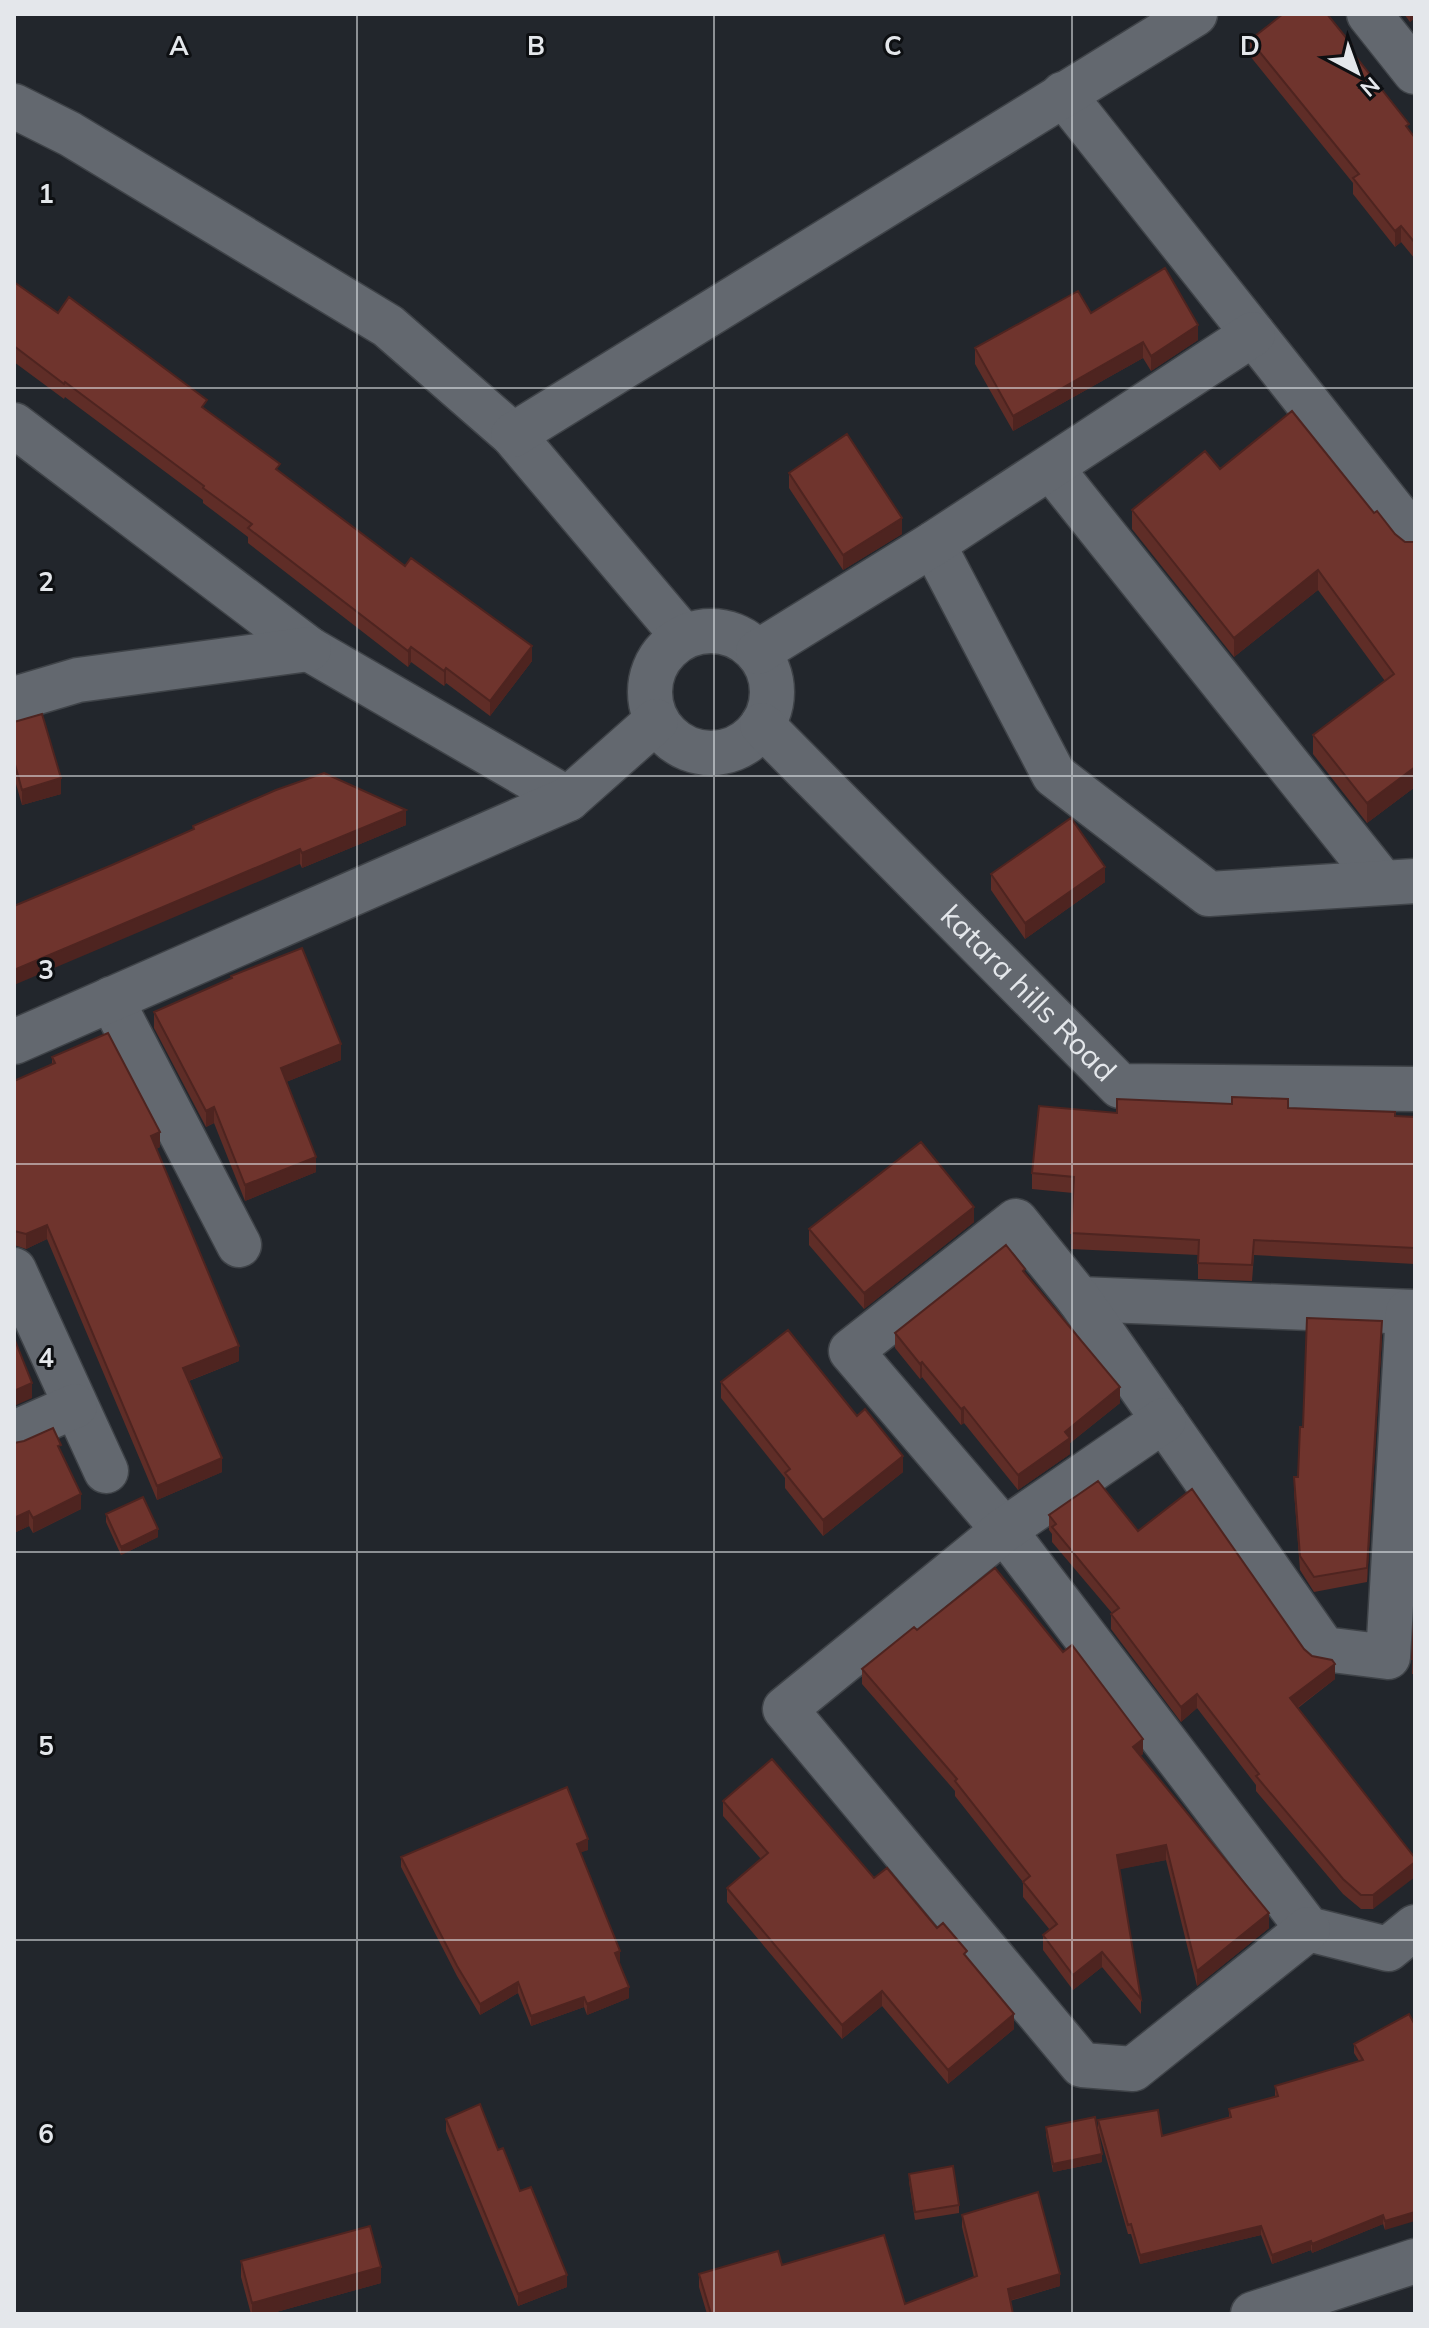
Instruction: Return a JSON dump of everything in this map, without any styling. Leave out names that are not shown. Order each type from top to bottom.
[{"type":"street","points":[[513,435],[1195,14]]},
{"type":"street","points":[[1369,14],[1415,72]]},
{"type":"street","points":[[1063,94],[1415,538]]},
{"type":"street","points":[[14,106],[70,134],[388,326],[513,435],[683,636]]},
{"type":"street","points":[[758,652],[933,544],[1253,334]]},
{"type":"street","points":[[14,425],[309,649],[568,799]]},
{"type":"street","points":[[1051,468],[1398,882]]},
{"type":"street","points":[[933,544],[1054,775],[1209,894],[1398,882]]},
{"type":"street","points":[[703,630],[723,631],[743,638],[758,652],[768,669],[773,688],[770,707],[762,725],[748,741],[729,751],[709,754],[688,749],[670,738],[656,721],[650,703],[649,683],[655,664],[667,648],[683,636],[703,630]]},
{"type":"street","points":[[14,699],[78,680],[309,649]]},
{"type":"street","points":[[14,1042],[568,799],[656,721]]},
{"type":"street","name":"katara hills Road","points":[[762,725],[1120,1086],[1415,1089]]},
{"type":"street","points":[[111,999],[239,1245]]},
{"type":"street","points":[[1079,1299],[1412,1312],[1388,1657],[1324,1649],[1079,1299],[1016,1221],[851,1351],[1004,1530],[1308,1929],[1388,1949],[1415,1927]]},
{"type":"street","points":[[14,1270],[106,1471]]},
{"type":"street","points":[[14,1433],[75,1406]]},
{"type":"street","points":[[1164,1420],[1004,1530],[785,1709],[1082,2065],[1133,2069],[1308,1929]]},
{"type":"street","points":[[1253,2314],[1415,2261]]},
{"type":"building","points":[[1283,14],[1327,14],[1352,45],[1349,48],[1409,124],[1406,126],[1415,138],[1415,243],[1401,226],[1395,231],[1353,178],[1359,174],[1250,40]]},
{"type":"building","points":[[1165,268],[1198,325],[1151,356],[1143,342],[1013,416],[975,348],[1078,291],[1091,313]]},
{"type":"building","points":[[14,282],[58,313],[69,297],[207,400],[202,407],[280,464],[276,469],[405,566],[411,558],[532,646],[490,701],[446,668],[444,671],[411,647],[408,651],[248,528],[252,524],[204,486],[14,346]]},
{"type":"building","points":[[1292,411],[1374,513],[1377,511],[1405,542],[1415,542],[1415,767],[1367,803],[1313,735],[1394,674],[1318,570],[1234,638],[1132,510],[1205,451],[1220,469]]},
{"type":"building","points":[[847,434],[902,518],[843,555],[789,473]]},
{"type":"building","points":[[42,714],[61,778],[22,790],[14,761],[14,722]]},
{"type":"building","points":[[324,773],[406,810],[302,853],[300,849],[14,970],[14,906],[194,829],[193,826],[276,790]]},
{"type":"building","points":[[1071,818],[1105,867],[1025,923],[991,874]]},
{"type":"building","points":[[302,948],[341,1044],[281,1068],[316,1157],[245,1185],[214,1107],[206,1111],[154,1012],[231,976]]},
{"type":"building","points":[[108,1033],[160,1132],[151,1136],[239,1346],[183,1368],[222,1458],[157,1486],[47,1225],[26,1234],[14,1231],[14,1081],[55,1063],[52,1057]]},
{"type":"building","points":[[1232,1097],[1288,1099],[1288,1108],[1395,1112],[1395,1116],[1415,1117],[1415,1248],[1254,1240],[1252,1265],[1198,1263],[1199,1240],[1071,1233],[1074,1177],[1032,1173],[1039,1106],[1117,1113],[1117,1099],[1232,1104]]},
{"type":"building","points":[[921,1142],[974,1207],[864,1293],[809,1229]]},
{"type":"building","points":[[1006,1245],[1025,1269],[1023,1271],[1120,1387],[1065,1432],[1070,1438],[1018,1475],[964,1407],[961,1409],[895,1333]]},
{"type":"building","points":[[1307,1318],[1382,1321],[1367,1568],[1314,1577],[1300,1556],[1294,1477],[1298,1477],[1300,1427],[1303,1427]]},
{"type":"building","points":[[788,1330],[857,1416],[865,1409],[903,1456],[823,1520],[785,1473],[790,1469],[721,1382]]},
{"type":"building","points":[[14,1338],[32,1383],[14,1391]]},
{"type":"building","points":[[53,1428],[61,1445],[58,1446],[81,1494],[33,1518],[29,1511],[14,1518],[14,1443]]},
{"type":"building","points":[[1098,1481],[1138,1531],[1192,1489],[1304,1649],[1312,1656],[1332,1660],[1335,1664],[1290,1698],[1415,1858],[1415,1862],[1373,1895],[1361,1895],[1343,1879],[1256,1776],[1259,1774],[1197,1694],[1181,1707],[1111,1614],[1119,1608],[1052,1527],[1056,1524],[1049,1515]]},
{"type":"building","points":[[143,1497],[158,1529],[121,1547],[106,1514]]},
{"type":"building","points":[[995,1568],[1063,1652],[1072,1645],[1143,1739],[1133,1747],[1269,1913],[1197,1971],[1166,1845],[1117,1855],[1141,1999],[1102,1952],[1073,1975],[1043,1935],[1057,1924],[1023,1882],[1030,1876],[955,1781],[957,1779],[862,1669]]},
{"type":"building","points":[[1415,1602],[1415,1659],[1412,1659]]},
{"type":"building","points":[[772,1759],[874,1878],[887,1868],[937,1928],[943,1923],[967,1951],[964,1954],[1014,2014],[948,2070],[882,1991],[842,2025],[727,1888],[768,1853],[723,1801]]},
{"type":"building","points":[[567,1787],[588,1839],[577,1844],[620,1951],[615,1953],[629,1987],[587,2004],[584,1997],[531,2016],[518,1982],[480,2004],[401,1857]]},
{"type":"building","points":[[1409,2014],[1415,2025],[1415,2212],[1385,2221],[1383,2215],[1312,2244],[1311,2241],[1272,2255],[1261,2226],[1140,2255],[1131,2224],[1128,2225],[1098,2120],[1158,2110],[1162,2136],[1231,2117],[1229,2109],[1278,2096],[1275,2086],[1363,2060],[1354,2044]]},
{"type":"building","points":[[480,2104],[498,2150],[503,2148],[520,2191],[531,2187],[567,2275],[518,2294],[446,2119]]},
{"type":"building","points":[[1095,2117],[1102,2154],[1053,2164],[1046,2127]]},
{"type":"building","points":[[953,2166],[959,2205],[915,2212],[909,2174]]},
{"type":"building","points":[[1038,2192],[1060,2274],[1008,2289],[1013,2314],[711,2314],[699,2274],[778,2251],[782,2265],[884,2235],[905,2304],[977,2276],[962,2215]]},
{"type":"building","points":[[370,2226],[381,2267],[252,2303],[241,2261]]}]
